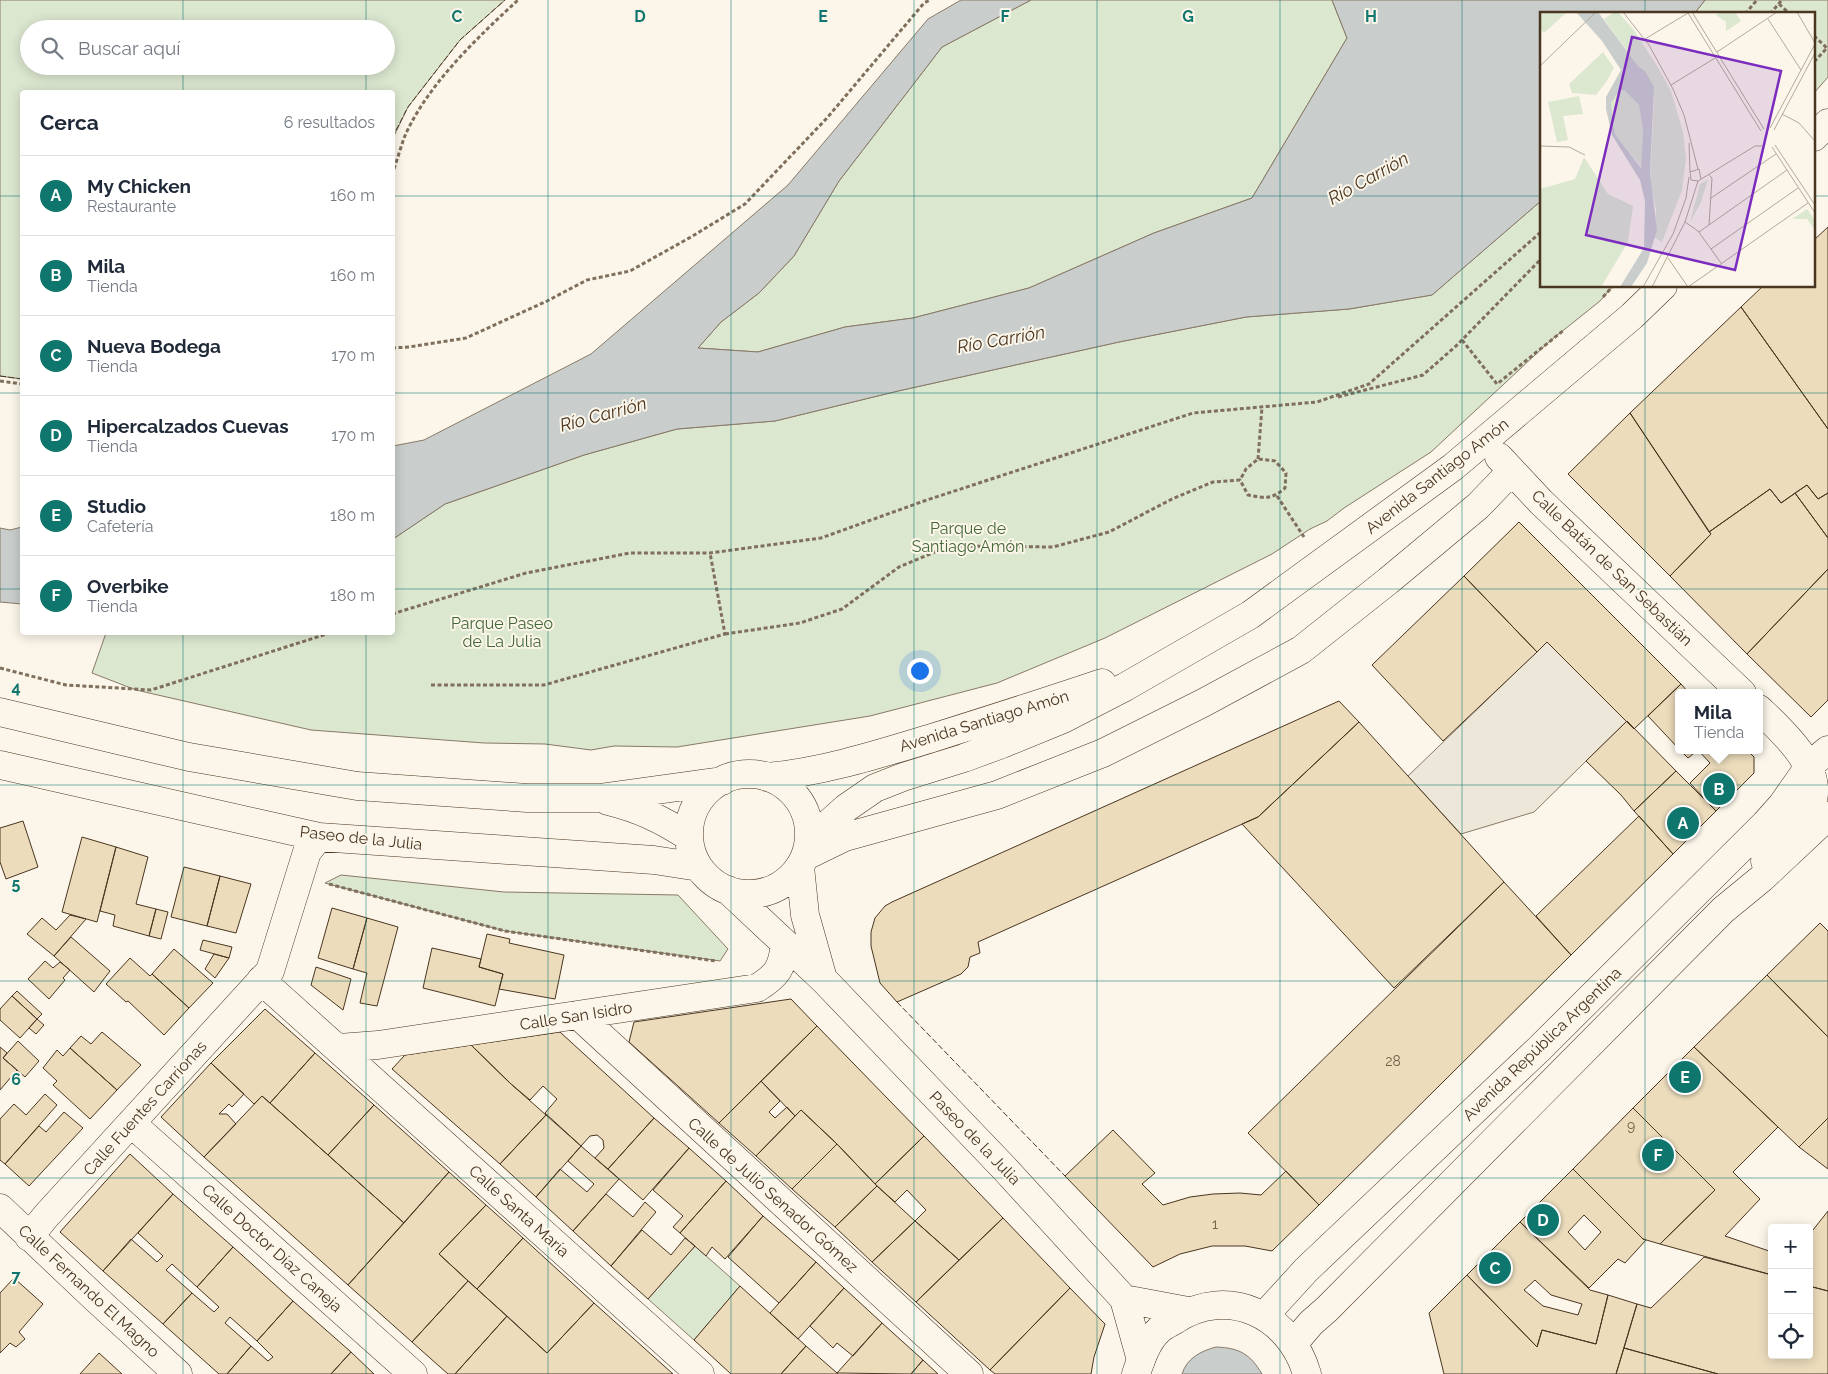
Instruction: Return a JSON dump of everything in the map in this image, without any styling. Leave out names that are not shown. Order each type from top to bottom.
[{"type":"street","points":[[1816,136],[1828,123]]},
{"type":"street","name":"Avenida Santiago Amón","points":[[805,855],[846,808],[875,788],[903,776],[964,758],[1063,719],[1125,687],[1250,616],[1453,467],[1632,316],[1660,288]]},
{"type":"street","name":"Calle Batán de San Sebastián","points":[[1485,441],[1510,470],[1738,689]]},
{"type":"street","points":[[805,855],[845,837],[997,795],[1103,753],[1203,703],[1301,650],[1478,506],[1504,480],[1510,470]]},
{"type":"street","name":"Avenida Santiago Amón","points":[[767,776],[799,774],[896,749],[1031,708],[1119,678],[1196,645]]},
{"type":"street","points":[[0,712],[189,757],[358,786],[527,798],[599,798],[722,780],[736,775],[752,774],[767,776],[785,786],[800,801],[808,820],[805,855],[786,882],[768,892],[748,895],[728,890],[712,881],[699,867],[692,852],[689,837],[691,820],[698,804],[708,790],[722,780]]},
{"type":"street","points":[[1763,713],[1794,742],[1819,758]]},
{"type":"street","name":"Avenida República Argentina","points":[[1294,1342],[1311,1322],[1327,1309],[1723,910],[1762,878],[1822,805],[1815,796],[1819,758]]},
{"type":"street","name":"Avenida República Argentina","points":[[1264,1316],[1306,1270],[1540,1048],[1765,824],[1819,758]]},
{"type":"street","name":"Paseo de la Julia","points":[[0,765],[319,837],[654,860],[699,867]]},
{"type":"street","points":[[599,798],[635,808],[665,821],[689,837]]},
{"type":"street","name":"Calle Fuentes Carrionas","points":[[29,1237],[46,1216],[270,971],[307,852],[319,837]]},
{"type":"street","name":"Paseo de la Julia","points":[[805,855],[805,915],[824,980]]},
{"type":"street","name":"Paseo de la Julia","points":[[728,890],[824,980],[1005,1169],[1124,1299],[1138,1367]]},
{"type":"street","name":"Calle San Isidro","points":[[339,1048],[378,1045],[757,988],[774,978],[783,962],[785,944]]},
{"type":"street","name":"Calle Santa María","points":[[262,980],[700,1374]]},
{"type":"street","name":"Calle de Julio Senador Gómez","points":[[578,1015],[969,1374]]},
{"type":"street","name":"Calle Doctor Díaz Caneja","points":[[131,1123],[413,1374]]},
{"type":"street","name":"Calle Fernando El Magno","points":[[0,1208],[178,1374]]},
{"type":"street","points":[[1124,1299],[1188,1312]]},
{"type":"street","points":[[1138,1367],[1159,1330],[1188,1312],[1207,1306],[1226,1305],[1246,1308],[1264,1316],[1280,1328],[1294,1342],[1307,1374]]},
{"type":"path","points":[[395,166],[405,138],[423,104],[468,47],[518,0]]},
{"type":"path","points":[[395,348],[466,338],[587,280],[630,271],[745,204],[827,118],[924,3],[930,0]]},
{"type":"path","points":[[1747,12],[1757,0]]},
{"type":"path","points":[[1772,12],[1782,0]]},
{"type":"path","points":[[1779,4],[1788,12]]},
{"type":"path","points":[[1816,38],[1827,48],[1816,60]]},
{"type":"path","points":[[1317,402],[1369,384],[1540,233]]},
{"type":"path","points":[[395,613],[526,573],[630,553],[710,553],[821,538],[924,501],[1193,413],[1317,402],[1423,375],[1462,340],[1540,260]]},
{"type":"path","points":[[1600,301],[1611,288]]},
{"type":"path","points":[[1462,340],[1497,384],[1570,324]]},
{"type":"path","points":[[0,381],[20,384]]},
{"type":"path","points":[[1240,480],[1246,470],[1258,459],[1262,407]]},
{"type":"path","points":[[1240,480],[1248,494],[1266,498],[1276,496],[1286,488],[1286,473],[1275,461],[1258,459]]},
{"type":"path","points":[[431,685],[544,685],[725,634],[800,623],[842,609],[899,567],[949,546],[1053,547],[1109,532],[1172,499],[1213,482],[1240,480]]},
{"type":"path","points":[[1276,496],[1321,564]]},
{"type":"path","points":[[710,553],[725,634]]},
{"type":"path","points":[[0,668],[66,685],[151,690],[324,635]]},
{"type":"path","points":[[299,878],[325,883],[505,931],[720,961],[757,988]]},
{"type":"green space","points":[[0,0],[505,0],[460,40],[408,107],[395,134],[395,90],[20,90],[20,379],[0,376]]},
{"type":"green space","points":[[1031,0],[1332,0],[1347,38],[1252,198],[1154,233],[1029,288],[913,318],[845,327],[758,352],[698,348],[721,322],[759,293],[794,256],[839,181],[942,47]]},
{"type":"green space","points":[[1705,0],[1828,0],[1828,77],[1816,91],[1816,12],[1696,12]]},
{"type":"green space","name":"Parque de Santiago Amón","points":[[1540,202],[1540,288],[1611,288],[1600,301],[1550,341],[1431,452],[1327,521],[1310,529],[1272,554],[1105,638],[997,683],[870,716],[677,747],[614,746],[591,750],[545,744],[484,743],[311,730],[136,690],[92,673],[105,635],[395,635],[395,538],[445,504],[584,455],[677,429],[775,421],[898,391],[1119,342],[1246,317],[1349,309],[1432,295]]},
{"type":"green space","points":[[341,875],[504,892],[678,895],[728,949],[720,961],[505,931],[325,883]]},
{"type":"green space","points":[[695,1246],[740,1286],[694,1340],[648,1299]]},
{"type":"shaded area","points":[[1547,642],[1627,721],[1534,812],[1461,834],[1408,776]]},
{"type":"water","name":"Río Carrión","points":[[961,0],[1031,0],[942,47],[839,181],[794,256],[759,293],[721,322],[698,348],[758,352],[845,327],[913,318],[1029,288],[1154,233],[1252,198],[1347,38],[1332,0],[1705,0],[1696,12],[1540,12],[1540,202],[1432,295],[1349,309],[1246,317],[1119,342],[898,391],[775,421],[677,429],[584,455],[445,504],[395,538],[395,446],[424,440],[591,354],[788,185],[928,19]]},
{"type":"water","points":[[0,528],[10,530],[20,528],[20,604],[0,602]]},
{"type":"water","points":[[1216,1347],[1244,1353],[1253,1361],[1262,1374],[1182,1374],[1191,1359]]},
{"type":"building","points":[[1828,227],[1828,429],[1741,307],[1761,288],[1816,288],[1816,238]]},
{"type":"building","points":[[1741,307],[1828,429],[1828,493],[1818,499],[1807,485],[1781,503],[1770,489],[1709,532],[1630,413]]},
{"type":"building","points":[[1630,413],[1711,534],[1670,576],[1568,474]]},
{"type":"building","points":[[1807,485],[1818,499],[1828,493],[1828,538],[1795,493]]},
{"type":"building","points":[[1770,489],[1781,503],[1795,493],[1828,538],[1828,569],[1747,654],[1670,576],[1711,534],[1709,532]]},
{"type":"building","points":[[1519,522],[1681,684],[1634,729],[1547,642],[1537,652],[1464,576]]},
{"type":"building","points":[[1828,569],[1828,700],[1811,717],[1747,654]]},
{"type":"building","points":[[1464,576],[1537,652],[1443,741],[1372,665]]},
{"type":"building","points":[[1681,684],[1685,689],[1676,689]]},
{"type":"building","points":[[1675,690],[1675,745],[1648,716]]},
{"type":"building","points":[[1339,701],[1359,722],[1258,817],[978,942],[980,953],[970,957],[968,967],[961,974],[897,1002],[880,983],[871,946],[871,932],[875,918],[885,906]]},
{"type":"building","points":[[1627,721],[1676,771],[1634,811],[1621,795],[1586,761]]},
{"type":"building","points":[[1359,722],[1504,882],[1394,988],[1242,824],[1258,817]]},
{"type":"building","points":[[1684,754],[1693,754],[1688,758]]},
{"type":"building","points":[[1702,754],[1751,754],[1754,757],[1754,773],[1716,811],[1690,783],[1710,763]]},
{"type":"building","points":[[1676,771],[1716,811],[1673,854],[1634,811]]},
{"type":"building","points":[[1639,816],[1673,854],[1571,955],[1536,916]]},
{"type":"building","points":[[23,821],[38,867],[6,879],[0,862],[0,828]]},
{"type":"building","points":[[82,837],[116,847],[97,922],[62,912]]},
{"type":"building","points":[[116,847],[148,857],[136,904],[156,909],[149,936],[113,926],[115,915],[100,911]]},
{"type":"building","points":[[184,867],[220,876],[207,926],[171,917]]},
{"type":"building","points":[[220,876],[251,884],[236,933],[207,926]]},
{"type":"building","points":[[1504,882],[1571,955],[1319,1205],[1248,1133]]},
{"type":"building","points":[[332,908],[367,918],[353,969],[318,958]]},
{"type":"building","points":[[156,909],[168,912],[161,939],[149,936]]},
{"type":"building","points":[[70,915],[86,919],[54,956],[27,934],[42,918],[56,930]]},
{"type":"building","points":[[367,918],[398,927],[377,1006],[360,1003],[367,973],[353,969]]},
{"type":"building","points":[[1820,923],[1828,931],[1828,1037],[1767,975]]},
{"type":"building","points":[[487,934],[510,939],[509,943],[564,955],[555,999],[499,989],[503,974],[479,967]]},
{"type":"building","points":[[71,937],[110,971],[94,992],[54,956]]},
{"type":"building","points":[[203,940],[232,947],[229,958],[200,950]]},
{"type":"building","points":[[432,948],[481,959],[479,967],[503,974],[495,1006],[423,988]]},
{"type":"building","points":[[174,949],[213,983],[189,1008],[152,974]]},
{"type":"building","points":[[214,954],[229,958],[215,978],[205,969]]},
{"type":"building","points":[[130,958],[150,976],[152,974],[189,1008],[164,1035],[128,1001],[126,1002],[106,984]]},
{"type":"building","points":[[45,961],[53,968],[60,962],[70,970],[63,978],[65,980],[49,999],[28,979]]},
{"type":"building","points":[[316,967],[351,979],[343,1010],[311,985]]},
{"type":"building","points":[[1767,975],[1828,1037],[1828,1118],[1799,1147],[1694,1047]]},
{"type":"building","points":[[17,991],[42,1014],[37,1019],[12,996]]},
{"type":"building","points":[[12,996],[37,1019],[20,1038],[0,1020],[0,1009]]},
{"type":"building","points":[[791,999],[817,1026],[719,1123],[629,1042],[634,1022]]},
{"type":"building","points":[[265,1009],[315,1053],[270,1103],[262,1096],[254,1104],[211,1063]]},
{"type":"building","points":[[37,1019],[44,1025],[36,1034],[29,1028]]},
{"type":"building","points":[[817,1026],[924,1136],[875,1184],[801,1110],[795,1116],[761,1081]]},
{"type":"building","points":[[102,1032],[141,1065],[117,1090],[70,1048],[81,1036],[91,1044]]},
{"type":"building","points":[[560,1032],[654,1118],[608,1169],[595,1158],[604,1148],[603,1140],[597,1135],[590,1136],[581,1146],[545,1113],[557,1099],[543,1086],[530,1100],[471,1045]]},
{"type":"building","points":[[18,1041],[39,1061],[25,1077],[3,1058]]},
{"type":"building","points":[[471,1045],[546,1115],[500,1164],[392,1069],[405,1055]]},
{"type":"building","points":[[0,1047],[7,1053],[3,1058],[17,1070],[0,1090]]},
{"type":"building","points":[[1694,1047],[1778,1127],[1733,1172],[1760,1199],[1725,1236],[1768,1251],[1768,1274],[1660,1244],[1715,1190],[1633,1108]]},
{"type":"building","points":[[70,1048],[117,1090],[90,1119],[53,1085],[57,1081],[43,1068],[57,1050],[63,1056]]},
{"type":"building","points":[[315,1053],[374,1105],[328,1155],[270,1103]]},
{"type":"building","points":[[211,1063],[244,1094],[232,1107],[229,1104],[219,1114],[227,1114],[236,1124],[204,1157],[161,1117]]},
{"type":"building","points":[[761,1081],[780,1101],[769,1112],[775,1118],[787,1107],[795,1116],[756,1156],[719,1123]]},
{"type":"building","points":[[45,1094],[57,1105],[5,1164],[0,1160],[0,1119],[14,1104],[26,1115]]},
{"type":"building","points":[[262,1096],[404,1223],[348,1285],[204,1157]]},
{"type":"building","points":[[374,1105],[449,1172],[404,1223],[328,1155]]},
{"type":"building","points":[[1633,1108],[1715,1190],[1660,1244],[1643,1239],[1573,1169]]},
{"type":"building","points":[[801,1110],[837,1144],[792,1189],[756,1156]]},
{"type":"building","points":[[64,1112],[83,1128],[29,1186],[5,1164],[39,1126],[46,1132]]},
{"type":"building","points":[[546,1115],[581,1146],[536,1197],[500,1164]]},
{"type":"building","points":[[654,1118],[689,1148],[643,1200],[608,1169]]},
{"type":"building","points":[[1828,1118],[1828,1169],[1799,1147]]},
{"type":"building","points":[[1113,1130],[1155,1173],[1142,1184],[1163,1205],[1190,1197],[1213,1194],[1240,1193],[1261,1195],[1286,1171],[1319,1205],[1272,1251],[1245,1246],[1212,1246],[1180,1254],[1153,1267],[1065,1176]]},
{"type":"building","points":[[924,1136],[1003,1218],[959,1260],[915,1221],[926,1210],[907,1190],[895,1202],[875,1184]]},
{"type":"building","points":[[837,1144],[877,1186],[835,1227],[792,1189]]},
{"type":"building","points":[[581,1146],[619,1179],[573,1231],[536,1197],[560,1169],[587,1192],[594,1184],[568,1161]]},
{"type":"building","points":[[689,1148],[726,1181],[680,1233],[673,1227],[683,1216],[653,1190]]},
{"type":"building","points":[[130,1154],[173,1194],[103,1271],[60,1232]]},
{"type":"building","points":[[1573,1169],[1646,1240],[1625,1263],[1618,1259],[1589,1288],[1520,1222]],"holes":[[[1584,1215],[1601,1232],[1585,1250],[1568,1232]]]},
{"type":"building","points":[[449,1172],[486,1205],[439,1254],[468,1281],[412,1342],[348,1285]]},
{"type":"building","points":[[726,1181],[763,1216],[725,1259],[712,1247],[706,1256],[680,1233]]},
{"type":"building","points":[[877,1186],[915,1221],[872,1262],[835,1227]]},
{"type":"building","points":[[173,1194],[233,1247],[197,1287],[172,1264],[166,1270],[192,1293],[163,1324],[103,1271],[131,1239],[157,1262],[163,1256],[138,1233]]},
{"type":"building","points":[[606,1194],[633,1217],[645,1202],[656,1212],[611,1266],[573,1231]]},
{"type":"building","points":[[486,1205],[523,1238],[477,1289],[439,1254]]},
{"type":"building","points":[[1828,1211],[1828,1291],[1813,1287],[1813,1230]]},
{"type":"building","points":[[763,1216],[816,1262],[779,1303],[728,1257]]},
{"type":"building","points":[[1003,1218],[1070,1288],[990,1370],[916,1302]]},
{"type":"building","points":[[915,1221],[959,1260],[916,1302],[872,1262]]},
{"type":"building","points":[[1520,1222],[1590,1290],[1608,1295],[1596,1344],[1542,1330],[1537,1347],[1467,1275]],"holes":[[[1535,1280],[1551,1295],[1582,1304],[1578,1315],[1543,1306],[1524,1290]]]},
{"type":"building","points":[[642,1230],[671,1255],[685,1238],[695,1246],[648,1299],[611,1266]]},
{"type":"building","points":[[523,1238],[594,1303],[547,1353],[477,1289]]},
{"type":"building","points":[[233,1247],[293,1301],[257,1341],[230,1317],[225,1323],[251,1346],[227,1374],[219,1374],[163,1324],[192,1293],[214,1312],[219,1307],[197,1287]]},
{"type":"building","points":[[1704,1257],[1768,1274],[1768,1359],[1813,1359],[1813,1287],[1828,1291],[1828,1374],[1718,1374],[1624,1348],[1637,1304],[1651,1308]]},
{"type":"building","points":[[816,1262],[844,1288],[798,1339],[770,1313]]},
{"type":"building","points":[[1467,1275],[1537,1347],[1542,1330],[1596,1344],[1608,1295],[1637,1304],[1616,1374],[1444,1374],[1429,1313]]},
{"type":"building","points":[[14,1278],[43,1304],[19,1332],[25,1339],[16,1347],[10,1343],[0,1353],[0,1293]]},
{"type":"building","points":[[468,1281],[507,1316],[455,1374],[448,1374],[412,1342]]},
{"type":"building","points":[[740,1286],[806,1346],[781,1374],[731,1374],[694,1340]]},
{"type":"building","points":[[844,1288],[882,1323],[853,1356],[837,1343],[833,1348],[810,1326]]},
{"type":"building","points":[[1070,1288],[1105,1324],[1094,1357],[1091,1374],[995,1374],[990,1370]]},
{"type":"building","points":[[293,1301],[351,1352],[331,1374],[227,1374],[251,1346],[268,1361],[273,1357],[257,1341]]},
{"type":"building","points":[[594,1303],[673,1374],[455,1374],[507,1316],[547,1353]]},
{"type":"building","points":[[882,1323],[923,1360],[911,1374],[837,1373]]},
{"type":"building","points":[[806,1346],[837,1373],[838,1374],[781,1374]]},
{"type":"building","points":[[1624,1348],[1718,1374],[1616,1374]]},
{"type":"building","points":[[351,1352],[374,1374],[331,1374]]},
{"type":"building","points":[[99,1353],[122,1374],[80,1374]]},
{"type":"building","points":[[923,1360],[938,1374],[911,1374]]},
{"type":"fence","points":[[395,132],[408,107],[460,40],[505,0]]},
{"type":"fence","points":[[0,376],[20,379]]},
{"type":"fence","points":[[897,1002],[1065,1176]]},
{"type":"place","name":"Mila","points":[[1719,789]]},
{"type":"place","name":"My Chicken","points":[[1683,823]]},
{"type":"place","name":"Studio","points":[[1685,1077]]},
{"type":"place","name":"Overbike","points":[[1658,1155]]},
{"type":"place","name":"Hipercalzados Cuevas","points":[[1543,1220]]},
{"type":"place","name":"Nueva Bodega","points":[[1495,1268]]},
{"type":"park label","name":"Parque Paseo de La Julia","points":[[502,632]]}]
